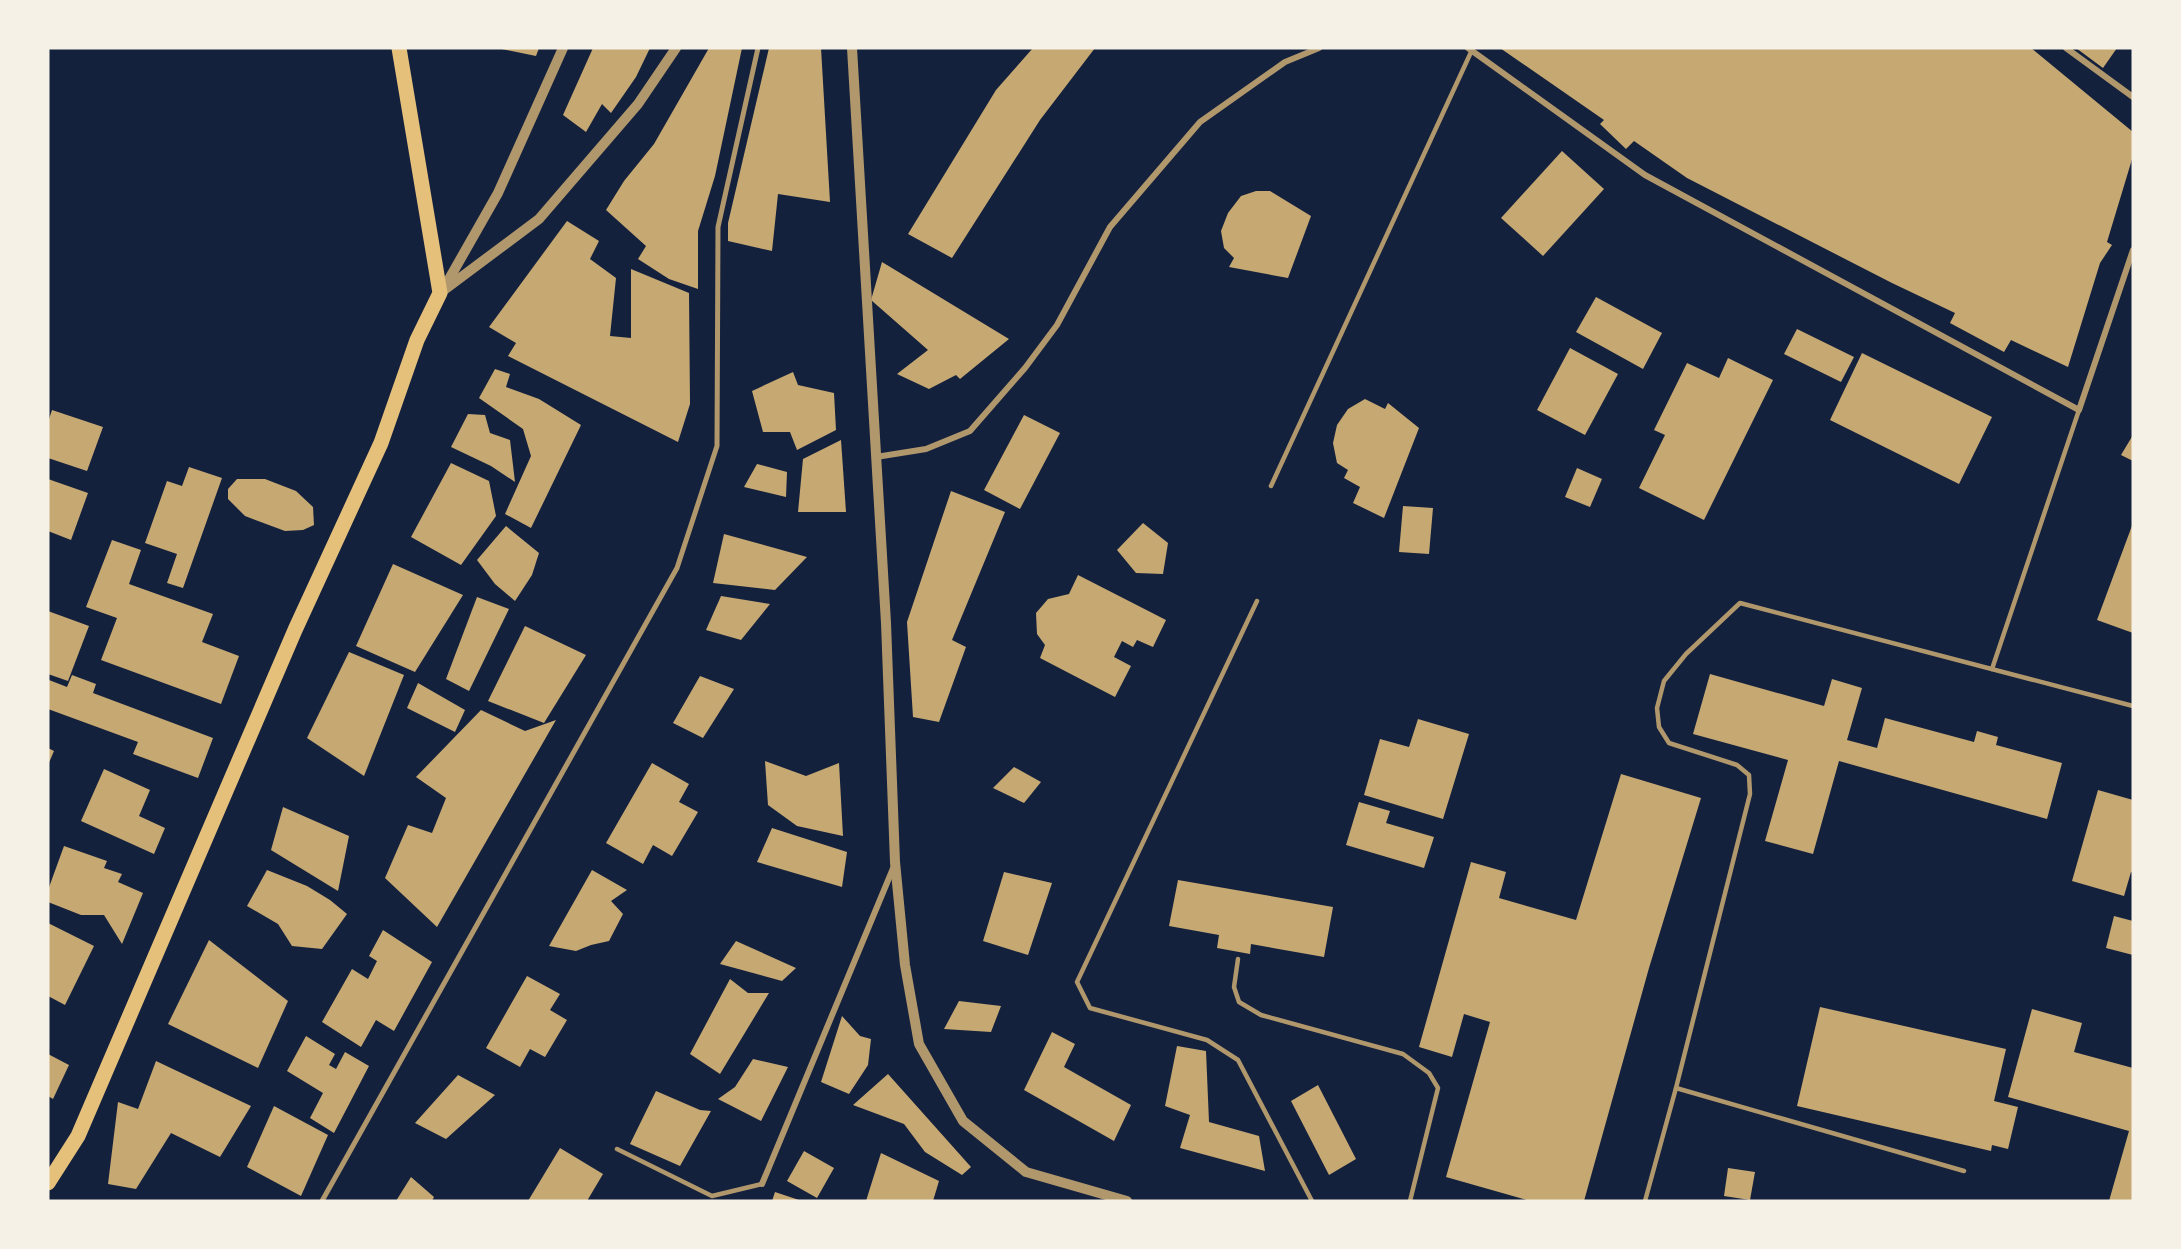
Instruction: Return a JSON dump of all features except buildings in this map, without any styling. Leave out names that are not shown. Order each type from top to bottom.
[{"type":"main road","points":[[48,1183],[78,1136],[295,630],[381,443],[417,340],[440,293],[399,48]]},
{"type":"street","points":[[440,293],[498,193],[563,48]]},
{"type":"street","points":[[440,293],[539,219],[638,104],[676,48]]},
{"type":"street","points":[[322,1201],[677,568],[717,446],[718,227],[758,48]]},
{"type":"street","points":[[852,48],[886,623],[895,862],[905,965],[919,1044],[963,1121],[1026,1172],[1127,1201]]},
{"type":"street","points":[[876,457],[926,449],[970,432],[1025,368],[1057,325],[1110,227],[1200,122],[1286,62],[1319,48]]},
{"type":"street","points":[[2066,48],[2133,97]]},
{"type":"street","points":[[1470,49],[1645,175],[2079,410],[2133,250]]},
{"type":"street","points":[[762,1184],[895,862]]},
{"type":"lane","points":[[1271,486],[1470,49]]},
{"type":"lane","points":[[1992,669],[2079,410]]},
{"type":"lane","points":[[1257,601],[1077,982],[1090,1008],[1207,1040],[1238,1060],[1312,1201]]},
{"type":"lane","points":[[1645,1201],[1750,794],[1749,775],[1737,765],[1669,743],[1659,727],[1656,708],[1664,681],[1686,654],[1740,603],[2133,706]]},
{"type":"lane","points":[[1238,959],[1234,987],[1239,1002],[1261,1015],[1403,1054],[1429,1073],[1438,1088],[1410,1201]]},
{"type":"lane","points":[[1676,1088],[1964,1171]]},
{"type":"lane","points":[[617,1149],[712,1196],[762,1184]]}]
